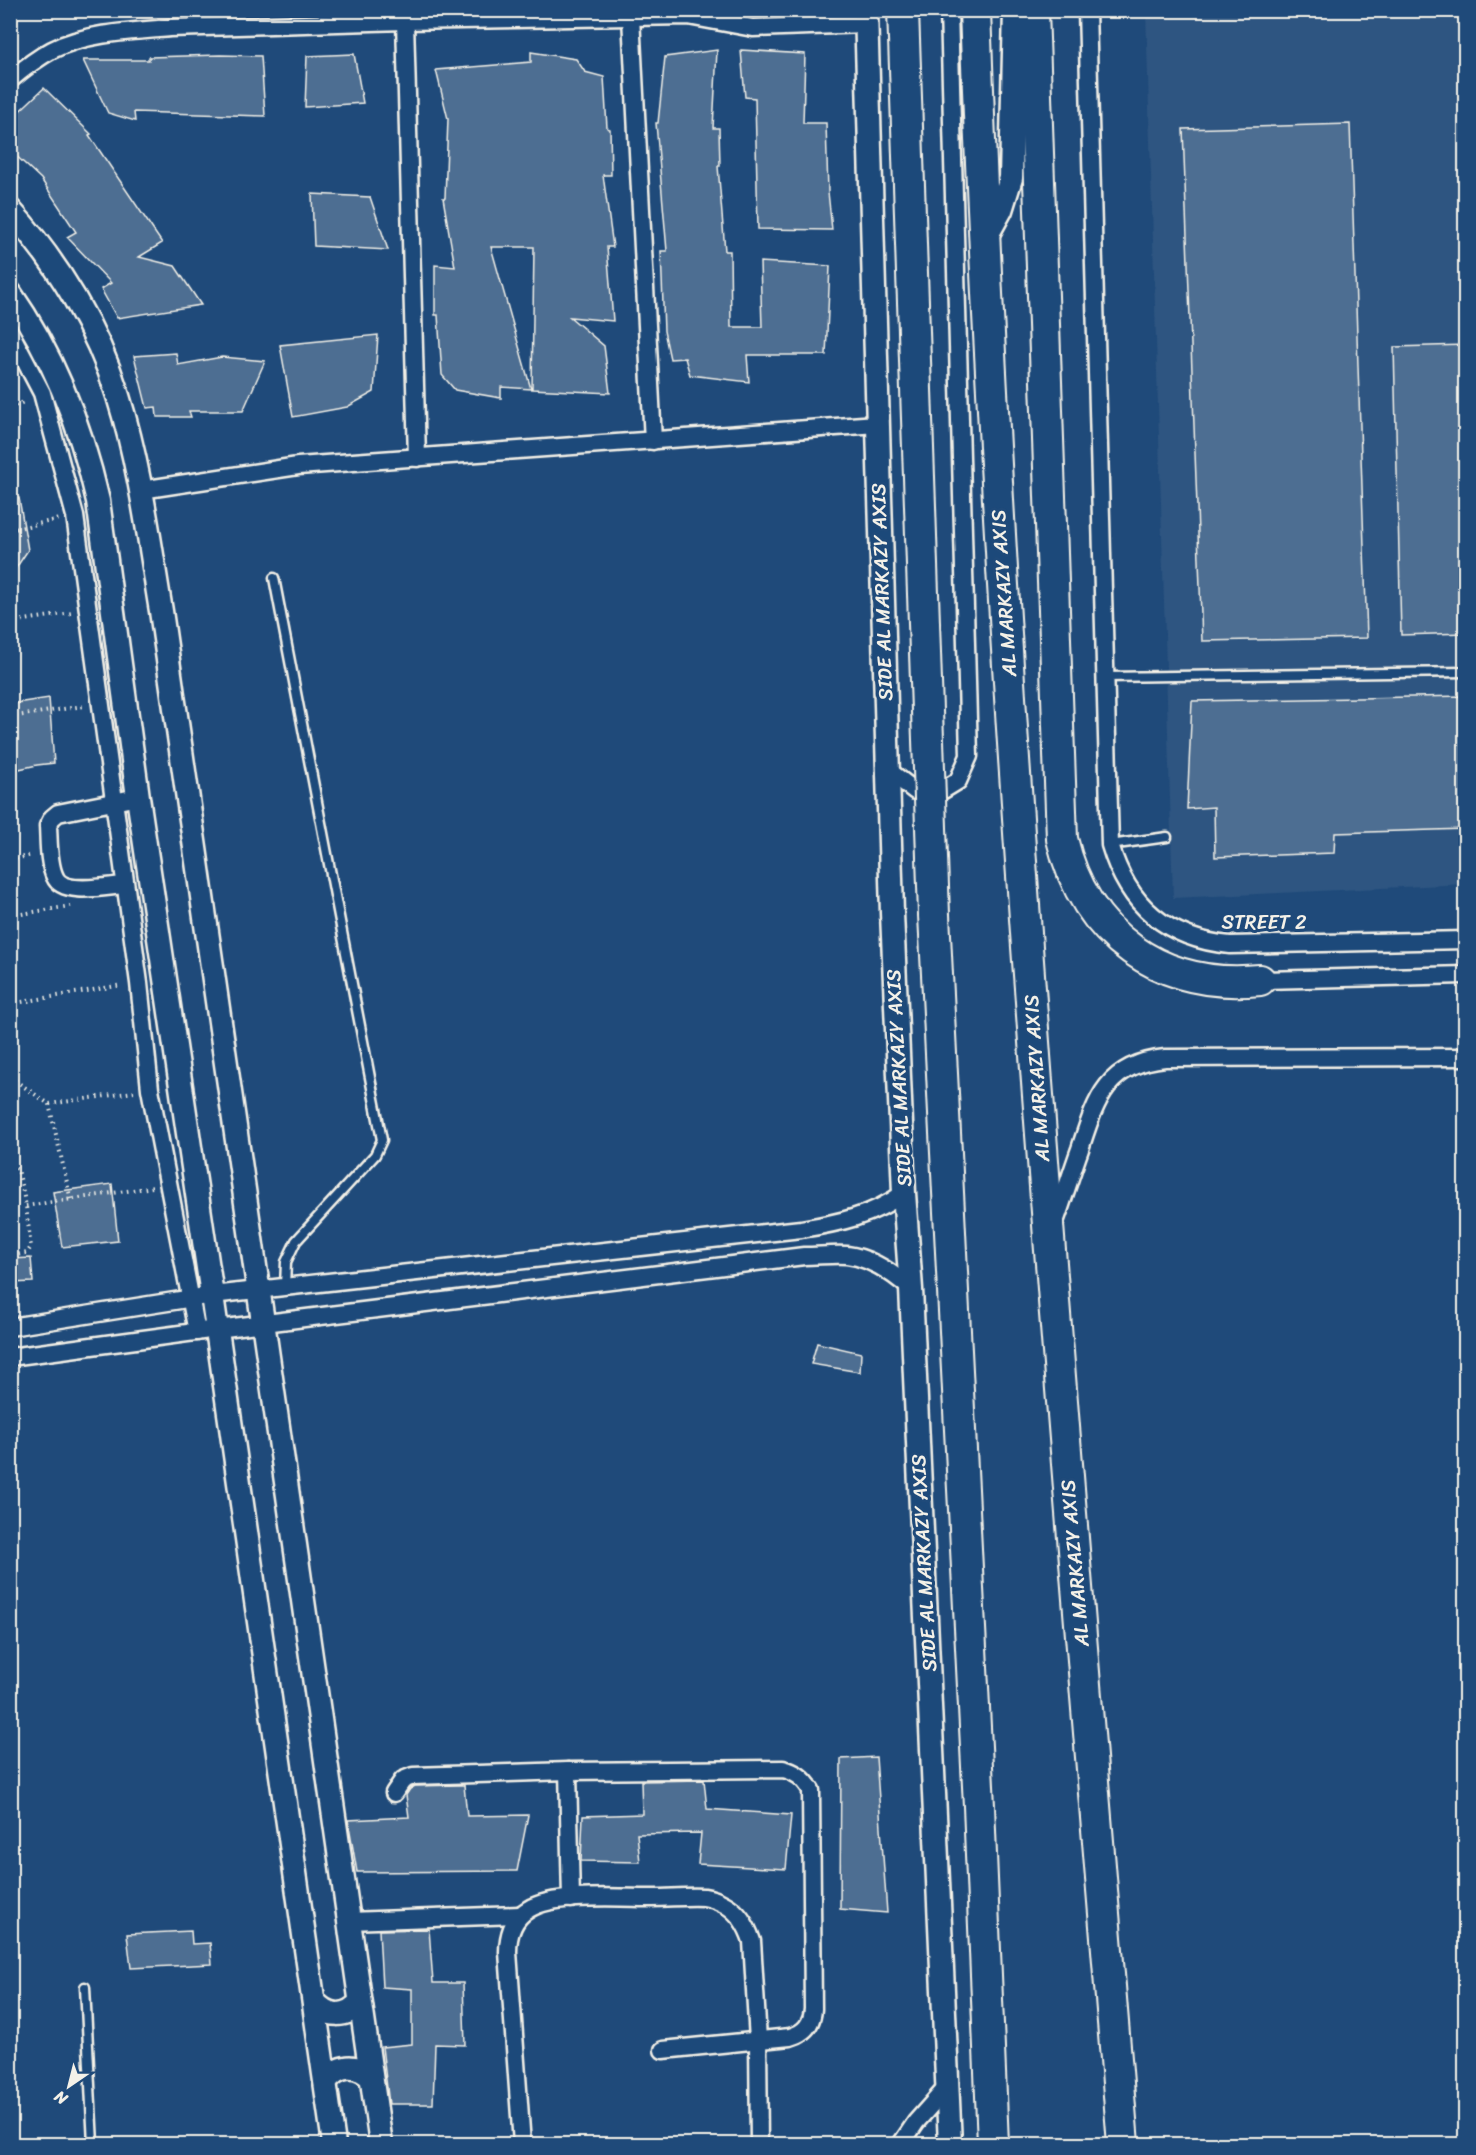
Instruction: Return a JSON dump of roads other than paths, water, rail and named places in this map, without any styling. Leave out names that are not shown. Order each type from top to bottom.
[{"type":"highway","points":[[903,10],[934,915],[979,1806],[993,2145]]},
{"type":"highway","name":"AL MARKAZY AXIS","points":[[975,10],[995,460],[1048,1243],[1123,2145]]},
{"type":"highway","points":[[1034,10],[1062,839],[1067,861],[1075,882],[1099,920],[1115,936],[1151,962],[1193,978],[1238,982],[1260,980]]},
{"type":"street","points":[[688,16],[705,10]]},
{"type":"street","points":[[888,770],[915,791],[940,792],[958,782],[969,756],[950,10]]},
{"type":"street","points":[[985,239],[1001,210],[1011,178],[1015,10]]},
{"type":"street","points":[[1088,10],[1110,845]]},
{"type":"street","points":[[10,80],[18,68],[53,50],[89,38],[181,27],[688,16],[753,28],[866,17]]},
{"type":"street","points":[[631,17],[653,441]]},
{"type":"street","name":"SIDE AL MARKAZY AXIS","points":[[866,17],[888,770],[904,1193],[911,1289],[950,2145]]},
{"type":"street","points":[[405,21],[417,458]]},
{"type":"street","points":[[10,210],[29,231],[68,287],[88,324],[117,393],[141,489],[161,611],[381,2145]]},
{"type":"street","points":[[10,293],[40,340],[57,373],[70,404],[98,501],[202,1297],[314,2001],[334,2145]]},
{"type":"street","points":[[10,332],[42,393],[75,516],[139,983],[150,1089],[169,1185],[202,1297]]},
{"type":"street","points":[[141,489],[298,466],[877,424]]},
{"type":"street","points":[[125,885],[70,889],[61,885],[54,877],[48,826],[58,813],[138,797]]},
{"type":"street","name":"STREET 2","points":[[1110,845],[1121,877],[1140,905],[1166,926],[1197,940],[1230,945],[1466,940]]},
{"type":"street","points":[[1260,980],[1466,975]]},
{"type":"street","points":[[1048,1243],[1098,1098],[1115,1077],[1138,1063],[1165,1058],[1466,1057]]},
{"type":"street","points":[[10,1327],[258,1290],[801,1229],[846,1222],[861,1217],[891,1203],[904,1193]]},
{"type":"street","points":[[801,1229],[804,1256]]},
{"type":"street","points":[[10,1358],[804,1256],[848,1255],[862,1259],[897,1276],[911,1289]]},
{"type":"street","points":[[394,1793],[403,1780],[413,1776],[568,1771],[783,1769],[791,1771],[806,1782],[811,1790],[812,2016],[807,2028],[797,2035],[663,2050]]},
{"type":"street","points":[[568,1771],[572,1899]]},
{"type":"street","points":[[349,1921],[520,1915],[537,1905],[572,1899],[703,1897],[725,1904],[742,1920],[752,1941],[758,2040],[759,2145]]},
{"type":"street","points":[[520,1915],[510,1932],[508,1942],[522,2145]]},
{"type":"street","points":[[314,2001],[319,2007],[333,2014],[349,2012],[360,2002]]},
{"type":"street","points":[[326,2081],[336,2070],[343,2068],[359,2069],[371,2077]]},
{"type":"street","points":[[901,2145],[916,2122],[947,2087]]},
{"type":"lane","points":[[274,578],[382,1140],[375,1155],[296,1240],[286,1262],[285,1287]]},
{"type":"lane","points":[[1106,677],[1466,672]]},
{"type":"lane","points":[[1110,845],[1167,837]]},
{"type":"lane","points":[[85,1987],[93,2145]]}]
